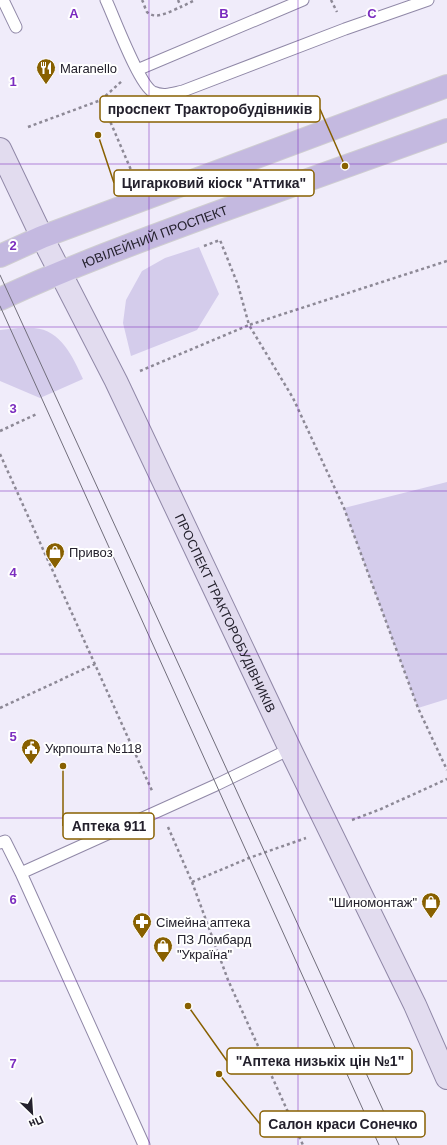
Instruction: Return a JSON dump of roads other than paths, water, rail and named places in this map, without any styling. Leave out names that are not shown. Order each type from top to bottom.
[{"type":"main road","points":[[0,256],[42,238],[447,86]]},
{"type":"main road","name":"ЮВІЛЕЙНИЙ ПРОСПЕКТ","points":[[0,299],[60,273],[163,233],[447,130]]},
{"type":"main road","name":"ПРОСПЕКТ ТРАКТОРОБУДІВНИКІВ","points":[[0,149],[42,238],[116,381],[290,749],[415,1005],[447,1078]]},
{"type":"lane","points":[[3,0],[16,27]]},
{"type":"lane","points":[[106,0],[137,70],[152,92],[163,95],[183,91],[428,0]]},
{"type":"lane","points":[[137,70],[303,0]]},
{"type":"lane","points":[[21,873],[216,785],[290,749]]},
{"type":"lane","points":[[0,843],[5,841],[21,873],[144,1145]]},
{"type":"tram line","points":[[0,275],[399,1145]]},
{"type":"tram line","points":[[0,306],[379,1145]]},
{"type":"place","name":"Maranello","points":[[46,85]]},
{"type":"place","name":"Цигарковий кіоск \"Аттика\"","points":[[98,135]]},
{"type":"place","name":"проспект Тракторобудівників","points":[[345,166]]},
{"type":"place","name":"Привоз","points":[[55,569]]},
{"type":"place","name":"Укрпошта №118","points":[[31,765]]},
{"type":"place","name":"Аптека 911","points":[[63,766]]},
{"type":"place","name":"\"Шиномонтаж\"","points":[[431,919]]},
{"type":"place","name":"Сімейна аптека","points":[[142,939]]},
{"type":"place","name":"ПЗ Ломбард \"Україна\"","points":[[163,963]]},
{"type":"place","name":"\"Аптека низькіх цін №1\"","points":[[188,1006]]},
{"type":"place","name":"Салон краси Сонечко","points":[[219,1074]]}]
